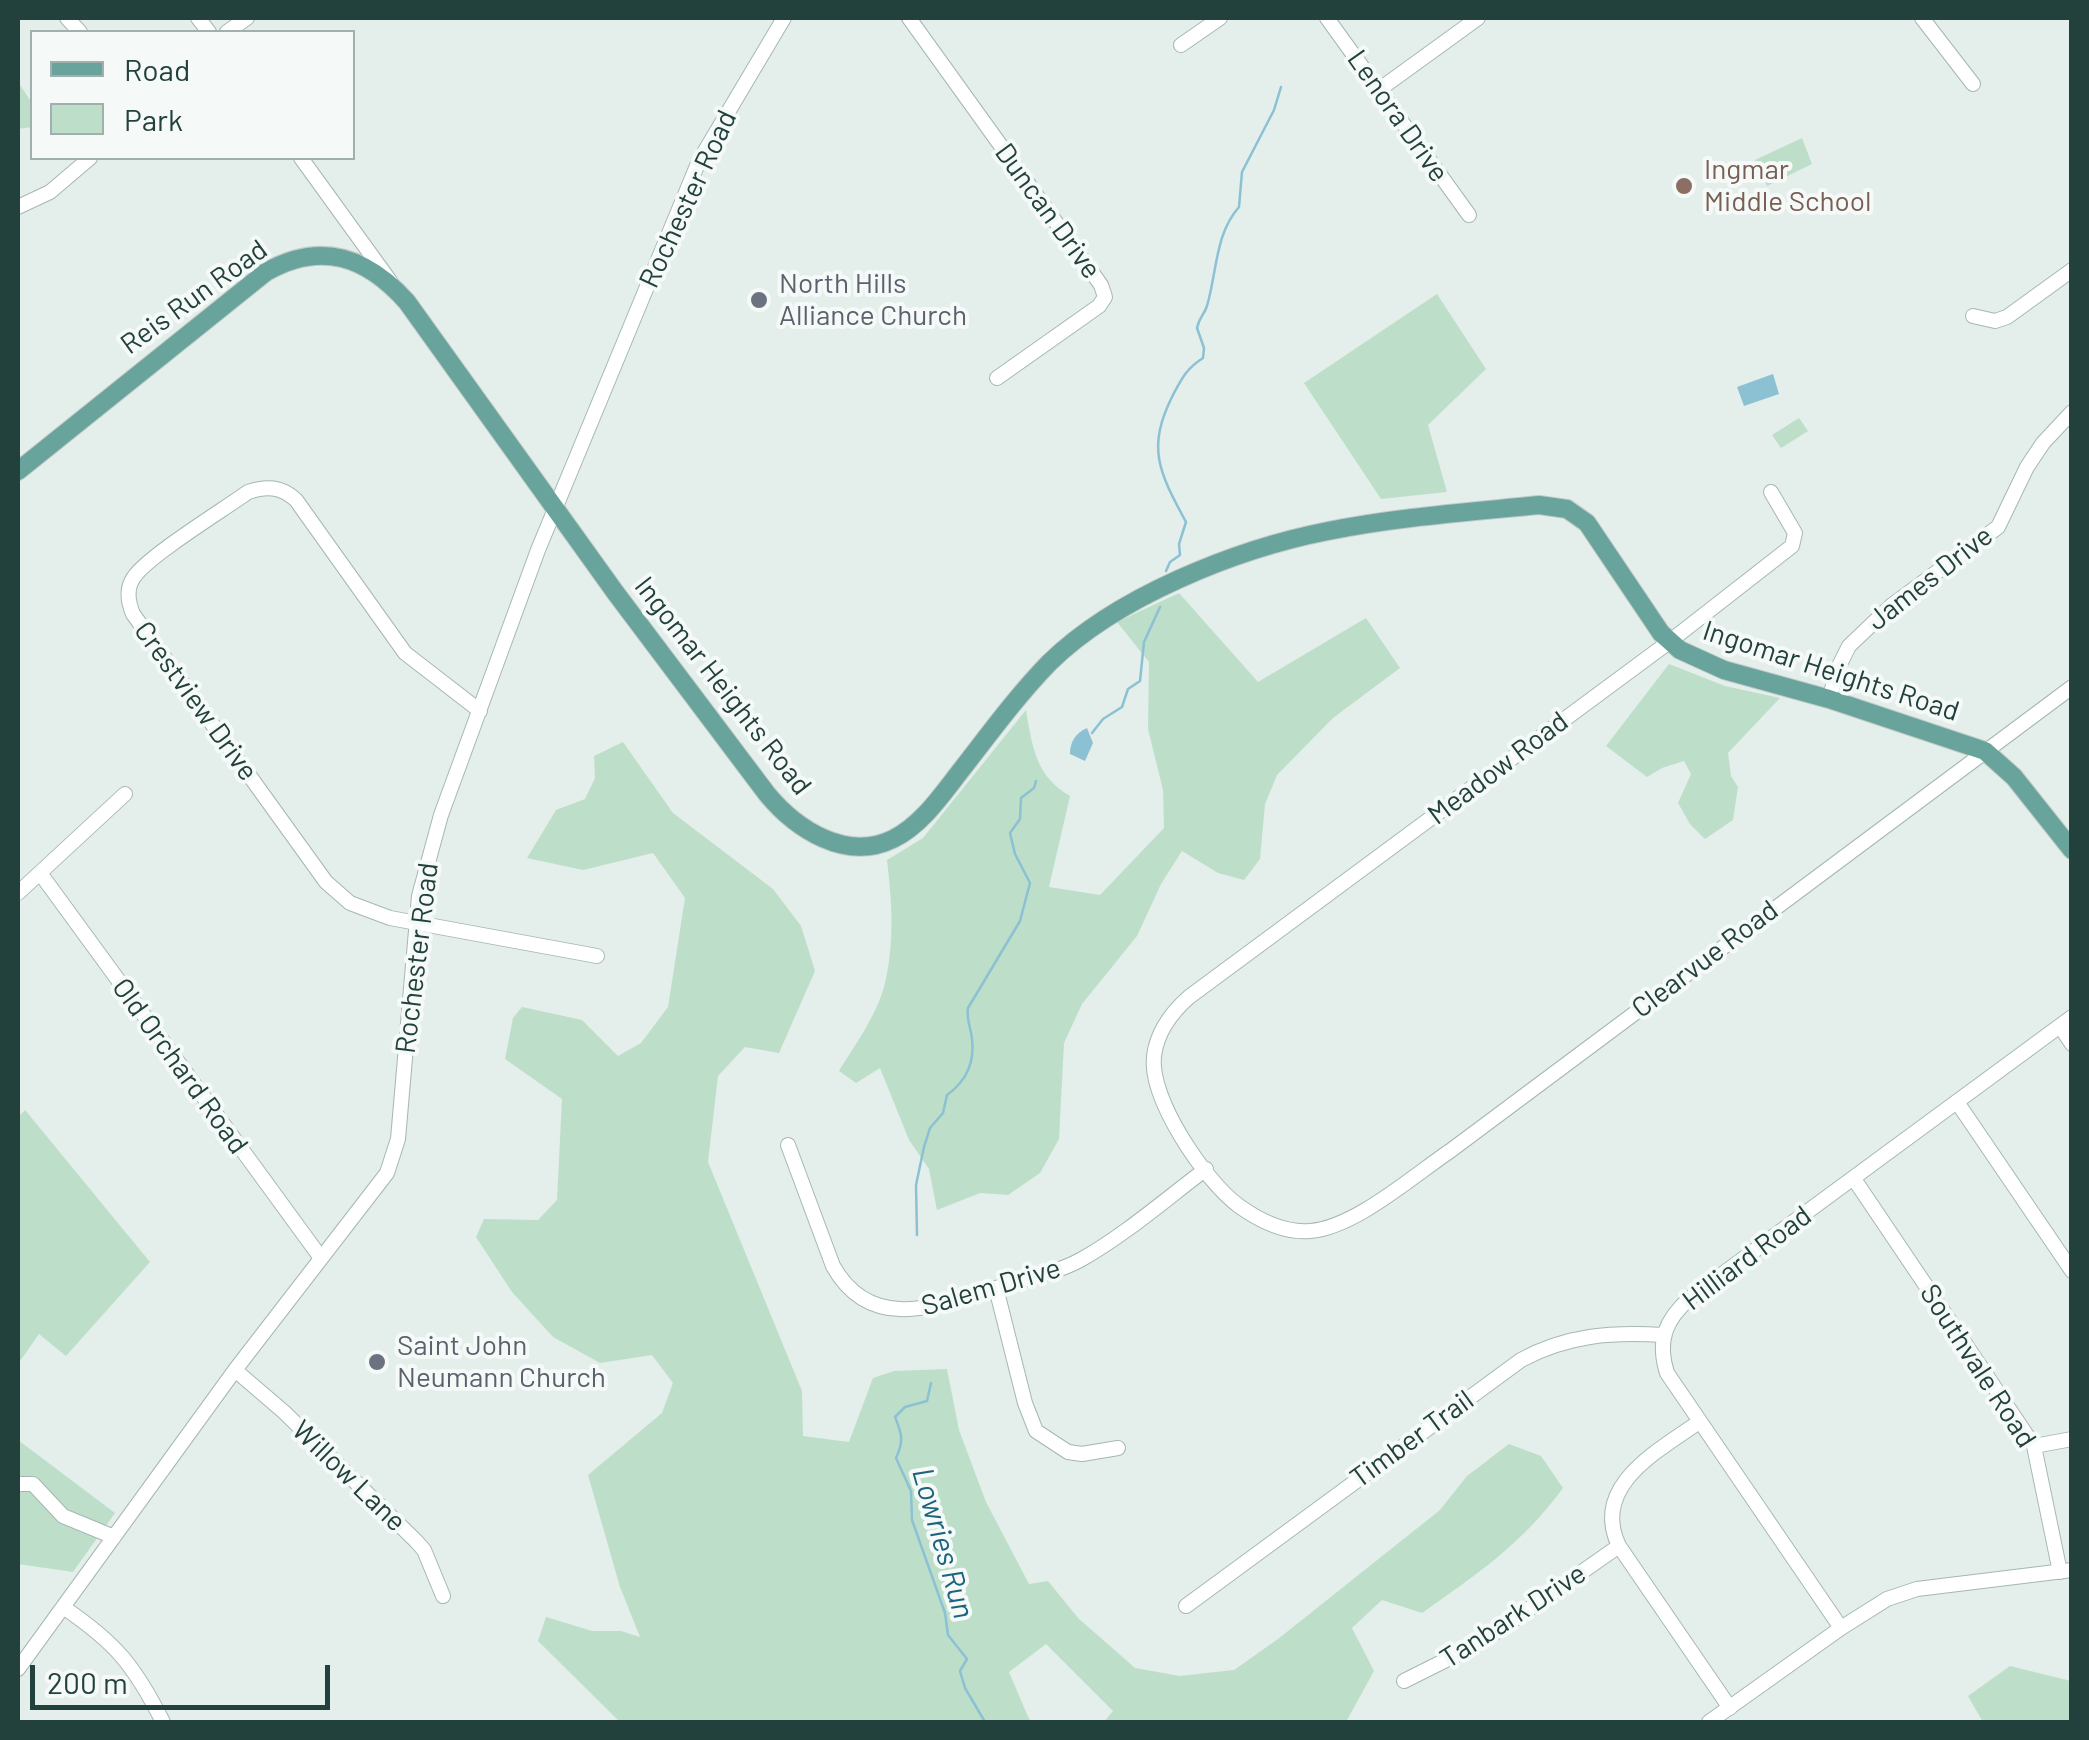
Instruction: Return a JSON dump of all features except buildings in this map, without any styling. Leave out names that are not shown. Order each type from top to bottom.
[{"type":"main road","name":"Reis Run Road","points":[[18,472],[266,272],[306,256],[356,262],[396,290],[555,509]]},
{"type":"main road","name":"Ingomar Heights Road","points":[[555,509],[776,805],[813,834],[848,845],[884,843],[916,823],[1052,660],[1092,628],[1155,590],[1308,535],[1503,509],[1556,506],[1577,514],[1587,523],[1669,642],[1708,665],[1830,698],[1985,750],[2014,777],[2072,850]]},
{"type":"street","name":"Rochester Road","points":[[18,1669],[235,1370],[381,1184],[398,1140],[417,921],[428,856],[555,509],[699,161],[784,18]]},
{"type":"street","name":"Duncan Drive","points":[[909,18],[1102,285],[1104,297],[1099,306],[997,378]]},
{"type":"street","points":[[1182,45],[1220,18]]},
{"type":"street","name":"Lenora Drive","points":[[1328,18],[1469,215]]},
{"type":"street","points":[[1380,89],[1478,18]]},
{"type":"street","points":[[1922,18],[1972,84]]},
{"type":"street","points":[[18,207],[50,192],[88,160]]},
{"type":"street","points":[[302,160],[396,290]]},
{"type":"street","points":[[340,210],[356,251],[356,262]]},
{"type":"street","points":[[1973,316],[1994,321],[2008,317],[2072,270]]},
{"type":"street","name":"James Drive","points":[[1830,698],[1838,666],[1849,646],[1891,606],[1998,527],[2027,466],[2043,442],[2072,412]]},
{"type":"street","name":"Crestview Drive","points":[[417,921],[390,918],[363,908],[326,882],[139,623],[129,604],[130,585],[143,568],[248,492],[268,487],[282,490],[296,500],[405,652],[480,711]]},
{"type":"street","name":"Meadow Road","points":[[1206,1169],[1176,1127],[1158,1086],[1154,1058],[1161,1033],[1189,997],[1669,642],[1792,546],[1795,534],[1772,492]]},
{"type":"street","name":"Clearvue Road","points":[[1206,1169],[1238,1205],[1274,1226],[1297,1232],[1321,1230],[1360,1212],[1450,1151],[2072,687]]},
{"type":"street","points":[[18,892],[125,794]]},
{"type":"street","name":"Old Orchard Road","points":[[40,872],[321,1258]]},
{"type":"street","points":[[417,921],[596,956]]},
{"type":"street","points":[[2066,1022],[2072,1044]]},
{"type":"street","name":"Hilliard Road","points":[[1841,1628],[1667,1372],[1662,1335],[1690,1298],[2066,1022]]},
{"type":"street","points":[[1957,1102],[2072,1272]]},
{"type":"street","name":"Salem Drive","points":[[788,1145],[832,1266],[852,1293],[866,1302],[902,1310],[996,1288],[1083,1259],[1206,1169]]},
{"type":"street","name":"Southvale Road","points":[[1854,1179],[2034,1446],[2066,1571]]},
{"type":"street","points":[[996,1288],[1024,1402],[1036,1431],[1068,1452],[1082,1454],[1118,1448]]},
{"type":"street","name":"Timber Trail","points":[[1186,1606],[1521,1360],[1552,1345],[1586,1336],[1662,1335]]},
{"type":"street","name":"Willow Lane","points":[[235,1370],[284,1412],[416,1541],[424,1550],[443,1596]]},
{"type":"street","points":[[1698,1422],[1640,1464],[1623,1482],[1612,1514],[1619,1546],[1730,1708]]},
{"type":"street","points":[[2034,1446],[2072,1438]]},
{"type":"street","points":[[18,1484],[33,1484],[63,1516],[114,1537]]},
{"type":"street","name":"Tanbark Drive","points":[[1404,1681],[1482,1642],[1619,1546]]},
{"type":"street","points":[[1710,1722],[1841,1628],[1887,1600],[1917,1590],[2066,1571]]},
{"type":"street","points":[[63,1607],[100,1633],[127,1659],[164,1722]]},
{"type":"green space","points":[[18,82],[30,100],[30,127],[18,129]]},
{"type":"green space","points":[[1802,138],[1812,164],[1767,186],[1755,160]]},
{"type":"green space","points":[[1437,294],[1486,369],[1428,425],[1447,492],[1381,499],[1304,383]]},
{"type":"green space","points":[[1799,418],[1808,431],[1781,448],[1772,435]]},
{"type":"green space","points":[[1179,593],[1258,682],[1366,618],[1400,668],[1333,718],[1277,775],[1265,804],[1260,859],[1244,880],[1218,873],[1182,851],[1161,884],[1137,936],[1082,1004],[1064,1043],[1059,1139],[1040,1173],[1008,1195],[980,1193],[937,1210],[929,1169],[909,1140],[880,1068],[856,1083],[839,1071],[884,987],[892,924],[887,860],[923,838],[1026,710],[1043,770],[1070,796],[1049,887],[1100,895],[1164,828],[1163,790],[1148,729],[1149,662],[1117,622]]},
{"type":"green space","points":[[1669,664],[1725,686],[1780,698],[1728,753],[1731,776],[1738,787],[1733,820],[1705,839],[1678,803],[1691,774],[1684,761],[1647,777],[1606,746]]},
{"type":"green space","points":[[623,742],[673,813],[773,889],[801,926],[815,971],[779,1053],[745,1047],[718,1076],[708,1162],[802,1391],[803,1436],[849,1442],[873,1378],[894,1371],[947,1369],[959,1430],[986,1502],[1029,1584],[1048,1581],[1078,1618],[1135,1668],[1180,1676],[1234,1670],[1278,1639],[1440,1510],[1467,1476],[1509,1444],[1541,1456],[1563,1488],[1515,1542],[1422,1613],[1382,1600],[1352,1628],[1374,1671],[1346,1722],[1104,1722],[1113,1711],[1046,1644],[1009,1672],[1029,1719],[1034,1722],[620,1722],[538,1641],[546,1617],[592,1631],[621,1631],[640,1637],[620,1587],[588,1475],[662,1413],[673,1383],[652,1355],[600,1363],[553,1337],[512,1292],[476,1237],[484,1219],[538,1220],[557,1200],[562,1099],[505,1059],[513,1018],[522,1007],[582,1020],[618,1056],[641,1043],[668,1007],[685,898],[653,853],[583,870],[527,858],[556,810],[585,799],[595,778],[594,756]]},
{"type":"green space","points":[[25,1110],[150,1262],[66,1356],[39,1334],[18,1364],[18,1117]]},
{"type":"green space","points":[[18,1440],[115,1513],[73,1572],[18,1564]]},
{"type":"green space","points":[[2010,1666],[2071,1681],[2071,1722],[1983,1722],[1968,1696]]},
{"type":"water","points":[[1773,374],[1779,394],[1744,406],[1737,387]]},
{"type":"water","points":[[1087,728],[1093,743],[1085,761],[1070,754],[1070,749],[1074,738]]},
{"type":"waterway","points":[[1166,571],[1180,555],[1186,522],[1159,460],[1160,430],[1182,379],[1203,358],[1197,328],[1207,306],[1221,241],[1239,207],[1242,172],[1274,110],[1281,87]]},
{"type":"waterway","name":"Lowries Run","points":[[1092,733],[1103,719],[1122,707],[1128,689],[1140,681],[1144,642],[1160,607]]},
{"type":"waterway","name":"Lowries Run","points":[[917,1235],[916,1185],[924,1147],[930,1128],[943,1113],[947,1095],[964,1078],[970,1064],[973,1048],[968,1008],[1020,921],[1030,883],[1015,854],[1010,833],[1020,819],[1021,798],[1034,788],[1036,781]]},
{"type":"waterway","name":"Lowries Run","points":[[931,1383],[927,1401],[905,1407],[895,1417],[901,1438],[896,1458],[911,1491],[912,1520],[945,1613],[948,1635],[967,1659],[960,1671],[965,1688],[985,1722]]},
{"type":"place","name":"Ingmar Middle School","points":[[1684,186]]},
{"type":"place","name":"North Hills Alliance Church","points":[[759,300]]},
{"type":"place","name":"Saint John Neumann Church","points":[[377,1362]]}]
